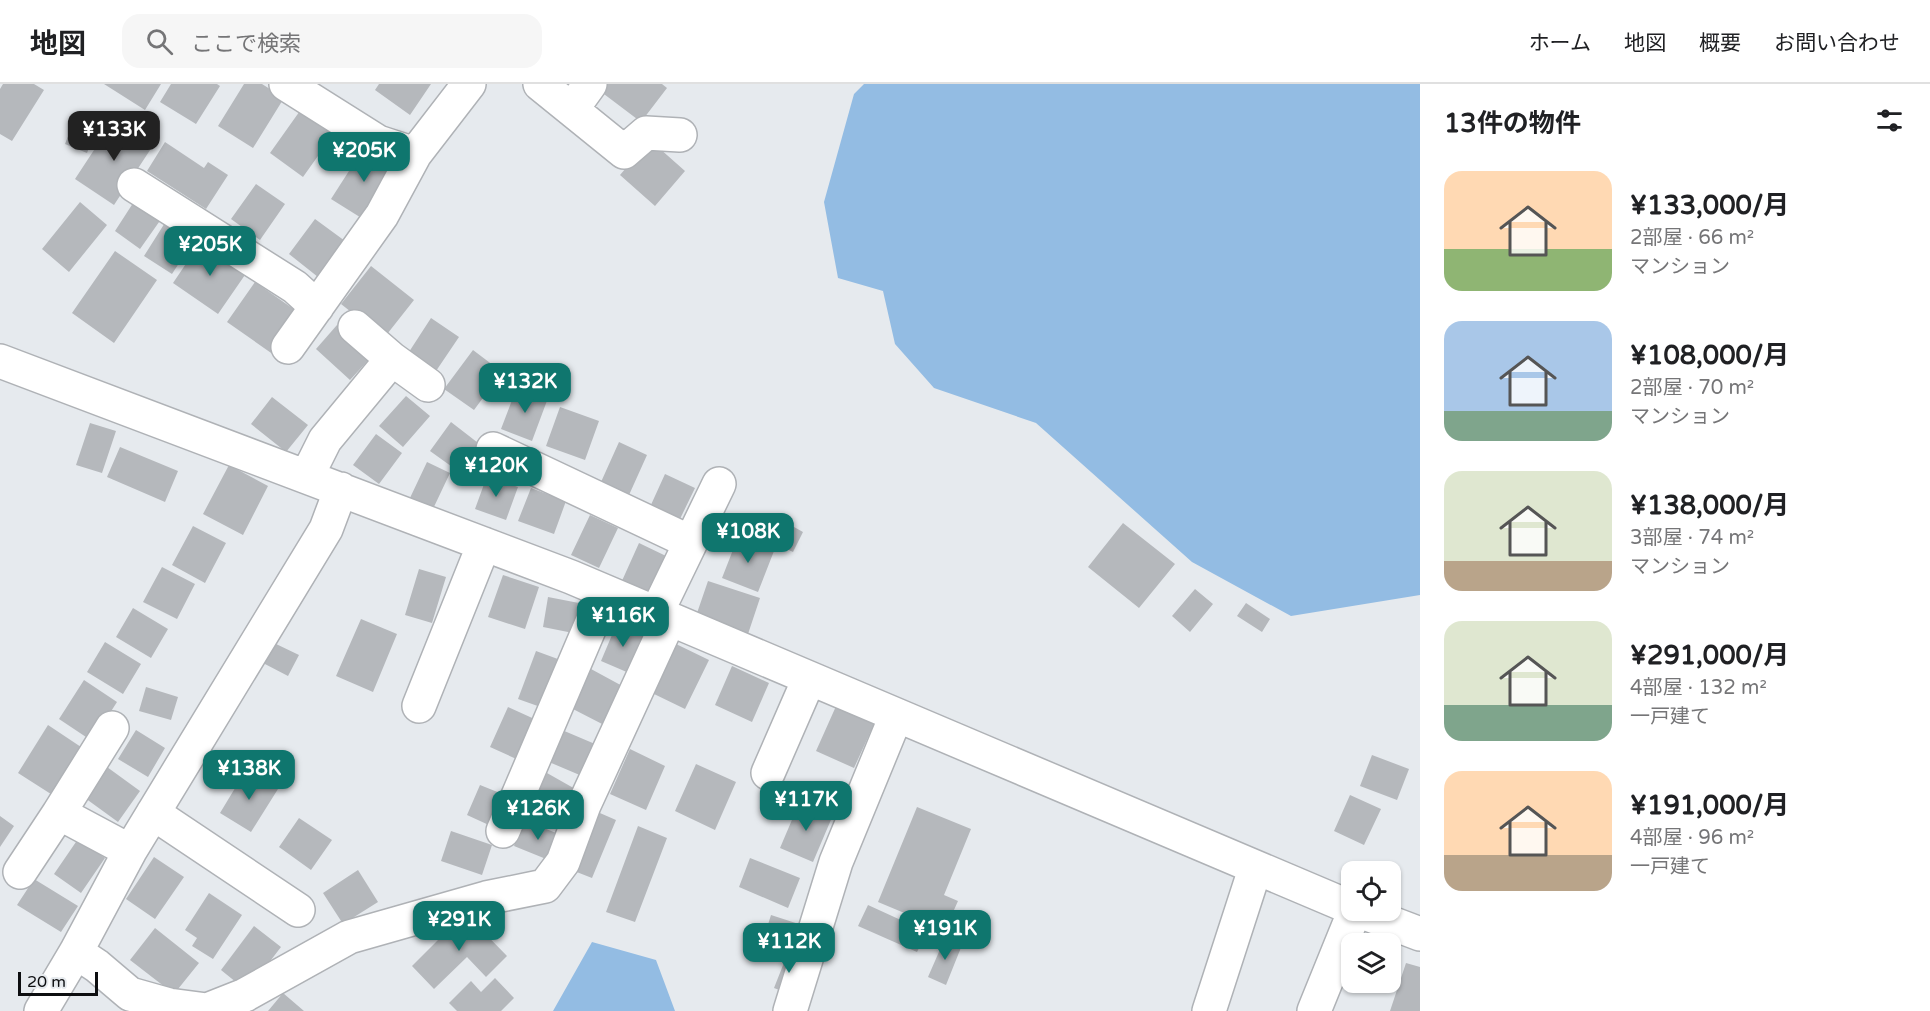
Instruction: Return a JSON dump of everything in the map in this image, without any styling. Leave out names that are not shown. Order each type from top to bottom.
[{"type":"street","points":[[286,84],[378,142],[415,154]]},
{"type":"street","points":[[288,347],[382,215],[415,154],[469,84]]},
{"type":"street","points":[[540,84],[581,97],[624,152],[646,132],[680,135]]},
{"type":"street","points":[[134,185],[295,287],[317,307]]},
{"type":"street","points":[[355,327],[392,359],[428,385]]},
{"type":"street","points":[[307,476],[325,440],[392,359]]},
{"type":"street","points":[[0,361],[307,476],[605,592],[1341,905]]},
{"type":"street","points":[[493,449],[690,542]]},
{"type":"street","points":[[76,952],[98,966],[130,994],[169,1005],[207,1010],[245,995],[350,937],[486,898],[544,886],[563,862],[584,805],[663,617],[690,542],[719,484]]},
{"type":"street","points":[[41,1011],[76,952],[130,851],[326,529],[341,489]]},
{"type":"street","points":[[419,706],[484,544]]},
{"type":"street","points":[[503,831],[514,777],[564,717],[605,592]]},
{"type":"street","points":[[768,773],[809,679]]},
{"type":"street","points":[[790,1011],[836,862],[896,716]]},
{"type":"street","points":[[20,872],[112,728]]},
{"type":"street","points":[[59,813],[130,851]]},
{"type":"street","points":[[153,813],[298,910]]},
{"type":"street","points":[[1209,1011],[1255,869]]},
{"type":"street","points":[[1314,1011],[1350,921]]},
{"type":"street","points":[[1384,921],[1420,934]]},
{"type":"shaded area","points":[[864,84],[1420,84],[1420,595],[1291,616],[1192,562],[1036,423],[934,388],[895,344],[883,291],[838,278],[824,202],[854,94]]},
{"type":"shaded area","points":[[592,942],[656,960],[675,1011],[553,1011]]},
{"type":"building","points":[[3,84],[34,84],[44,90],[12,141],[0,134],[0,89]]},
{"type":"building","points":[[104,84],[161,84],[145,110]]},
{"type":"building","points":[[171,84],[217,84],[220,86],[196,124],[160,102]]},
{"type":"building","points":[[244,84],[262,84],[284,98],[253,148],[218,126]]},
{"type":"building","points":[[379,84],[431,84],[410,115],[375,90]]},
{"type":"building","points":[[599,84],[662,84],[667,88],[641,122],[596,88]]},
{"type":"building","points":[[302,108],[335,132],[303,177],[270,153]]},
{"type":"building","points":[[115,118],[154,144],[114,205],[75,179]]},
{"type":"building","points":[[72,126],[94,135],[87,153],[65,144]]},
{"type":"building","points":[[650,140],[685,171],[655,206],[620,175]]},
{"type":"building","points":[[165,142],[204,168],[208,162],[228,175],[206,209],[147,171]]},
{"type":"building","points":[[365,146],[396,167],[363,219],[331,199]]},
{"type":"building","points":[[256,184],[285,204],[260,240],[231,219]]},
{"type":"building","points":[[137,197],[164,215],[140,249],[115,231]]},
{"type":"building","points":[[80,202],[107,225],[69,272],[42,249]]},
{"type":"building","points":[[168,218],[196,237],[172,274],[144,256]]},
{"type":"building","points":[[315,219],[345,241],[318,277],[289,254]]},
{"type":"building","points":[[202,240],[247,272],[218,314],[173,283]]},
{"type":"building","points":[[115,251],[157,280],[114,343],[72,313]]},
{"type":"building","points":[[371,266],[414,300],[384,338],[341,304]]},
{"type":"building","points":[[255,282],[302,315],[274,355],[227,322]]},
{"type":"building","points":[[431,318],[459,337],[434,374],[407,355]]},
{"type":"building","points":[[337,325],[372,356],[350,380],[316,349]]},
{"type":"building","points":[[473,350],[502,372],[474,410],[444,389]]},
{"type":"building","points":[[517,387],[548,398],[532,441],[501,429]]},
{"type":"building","points":[[406,396],[430,416],[403,447],[379,426]]},
{"type":"building","points":[[272,397],[308,425],[286,452],[251,424]]},
{"type":"building","points":[[560,407],[599,421],[585,460],[546,446]]},
{"type":"building","points":[[451,422],[482,446],[462,474],[430,451]]},
{"type":"building","points":[[90,423],[116,431],[102,473],[76,465]]},
{"type":"building","points":[[376,434],[402,453],[379,484],[353,465]]},
{"type":"building","points":[[619,442],[647,455],[629,495],[601,482]]},
{"type":"building","points":[[120,447],[178,471],[165,502],[107,477]]},
{"type":"building","points":[[427,462],[450,473],[432,511],[409,500]]},
{"type":"building","points":[[229,465],[268,486],[243,535],[203,514]]},
{"type":"building","points":[[665,474],[695,488],[679,521],[650,507]]},
{"type":"building","points":[[487,476],[518,487],[506,520],[475,509]]},
{"type":"building","points":[[531,488],[566,501],[554,534],[518,521]]},
{"type":"building","points":[[590,515],[618,528],[599,568],[571,555]]},
{"type":"building","points":[[785,522],[803,532],[793,552],[774,543]]},
{"type":"building","points":[[1123,523],[1175,564],[1139,608],[1088,567]]},
{"type":"building","points":[[193,526],[226,543],[205,583],[172,565]]},
{"type":"building","points":[[738,537],[774,551],[758,592],[722,578]]},
{"type":"building","points":[[639,543],[666,556],[648,595],[621,583]]},
{"type":"building","points":[[162,567],[195,584],[177,619],[143,602]]},
{"type":"building","points":[[419,569],[446,577],[432,623],[405,615]]},
{"type":"building","points":[[503,575],[539,587],[525,629],[488,617]]},
{"type":"building","points":[[708,581],[760,598],[748,634],[696,616]]},
{"type":"building","points":[[1195,589],[1213,604],[1190,632],[1172,616]]},
{"type":"building","points":[[548,597],[584,604],[578,634],[543,627]]},
{"type":"building","points":[[1246,603],[1270,619],[1262,632],[1237,616]]},
{"type":"building","points":[[133,608],[168,629],[151,658],[116,637]]},
{"type":"building","points":[[361,619],[397,634],[373,692],[336,676]]},
{"type":"building","points":[[617,623],[645,636],[629,673],[601,661]]},
{"type":"building","points":[[105,642],[141,664],[123,694],[87,672]]},
{"type":"building","points":[[274,643],[299,655],[288,676],[263,663]]},
{"type":"building","points":[[676,644],[709,660],[685,709],[652,693]]},
{"type":"building","points":[[536,651],[566,662],[549,710],[518,699]]},
{"type":"building","points":[[732,666],[769,683],[752,722],[715,705]]},
{"type":"building","points":[[591,669],[626,688],[606,726],[571,708]]},
{"type":"building","points":[[84,680],[117,702],[92,741],[59,719]]},
{"type":"building","points":[[146,687],[178,697],[171,720],[139,711]]},
{"type":"building","points":[[837,704],[875,722],[854,768],[816,751]]},
{"type":"building","points":[[508,707],[541,722],[523,762],[490,747]]},
{"type":"building","points":[[48,725],[84,749],[54,796],[18,773]]},
{"type":"building","points":[[136,730],[165,748],[148,777],[118,759]]},
{"type":"building","points":[[562,730],[595,744],[582,776],[549,762]]},
{"type":"building","points":[[630,749],[665,766],[646,810],[610,794]]},
{"type":"building","points":[[1372,755],[1409,769],[1397,800],[1360,786]]},
{"type":"building","points":[[696,764],[736,782],[715,830],[675,811]]},
{"type":"building","points":[[107,767],[140,791],[118,822],[85,798]]},
{"type":"building","points":[[246,770],[278,789],[251,832],[220,813]]},
{"type":"building","points":[[547,773],[577,790],[558,825],[527,808]]},
{"type":"building","points":[[480,785],[505,795],[491,826],[467,815]]},
{"type":"building","points":[[1350,795],[1381,809],[1364,845],[1334,831]]},
{"type":"building","points":[[800,801],[833,815],[813,862],[780,848]]},
{"type":"building","points":[[917,807],[971,829],[944,895],[958,901],[945,930],[878,902]]},
{"type":"building","points":[[593,810],[616,820],[592,878],[569,869]]},
{"type":"building","points":[[0,816],[14,826],[0,847]]},
{"type":"building","points":[[299,818],[332,840],[311,870],[279,847]]},
{"type":"building","points":[[524,820],[561,835],[551,861],[514,846]]},
{"type":"building","points":[[638,826],[667,838],[635,922],[606,912]]},
{"type":"building","points":[[451,831],[492,845],[482,875],[441,861]]},
{"type":"building","points":[[78,839],[105,858],[81,893],[54,874]]},
{"type":"building","points":[[154,857],[184,877],[155,919],[126,899]]},
{"type":"building","points":[[750,858],[800,878],[788,908],[739,887]]},
{"type":"building","points":[[358,870],[378,902],[343,924],[323,893]]},
{"type":"building","points":[[34,879],[78,906],[61,932],[17,905]]},
{"type":"building","points":[[209,893],[242,915],[213,959],[192,946],[197,938],[185,930]]},
{"type":"building","points":[[868,905],[927,932],[917,952],[858,926]]},
{"type":"building","points":[[465,913],[507,956],[486,977],[467,957],[434,989],[412,966]]},
{"type":"building","points":[[771,915],[808,927],[801,946],[765,934]]},
{"type":"building","points":[[254,926],[281,947],[247,991],[221,970]]},
{"type":"building","points":[[155,928],[199,963],[174,994],[130,960]]},
{"type":"building","points":[[945,938],[962,945],[946,985],[928,977]]},
{"type":"building","points":[[787,955],[803,961],[790,994],[774,988]]},
{"type":"building","points":[[1406,963],[1420,967],[1420,1011],[1390,1011],[1396,993],[1401,993],[1401,978]]},
{"type":"building","points":[[495,978],[514,998],[501,1011],[457,1011],[449,1003],[471,981],[481,992]]},
{"type":"building","points":[[283,993],[304,1011],[268,1011]]}]
